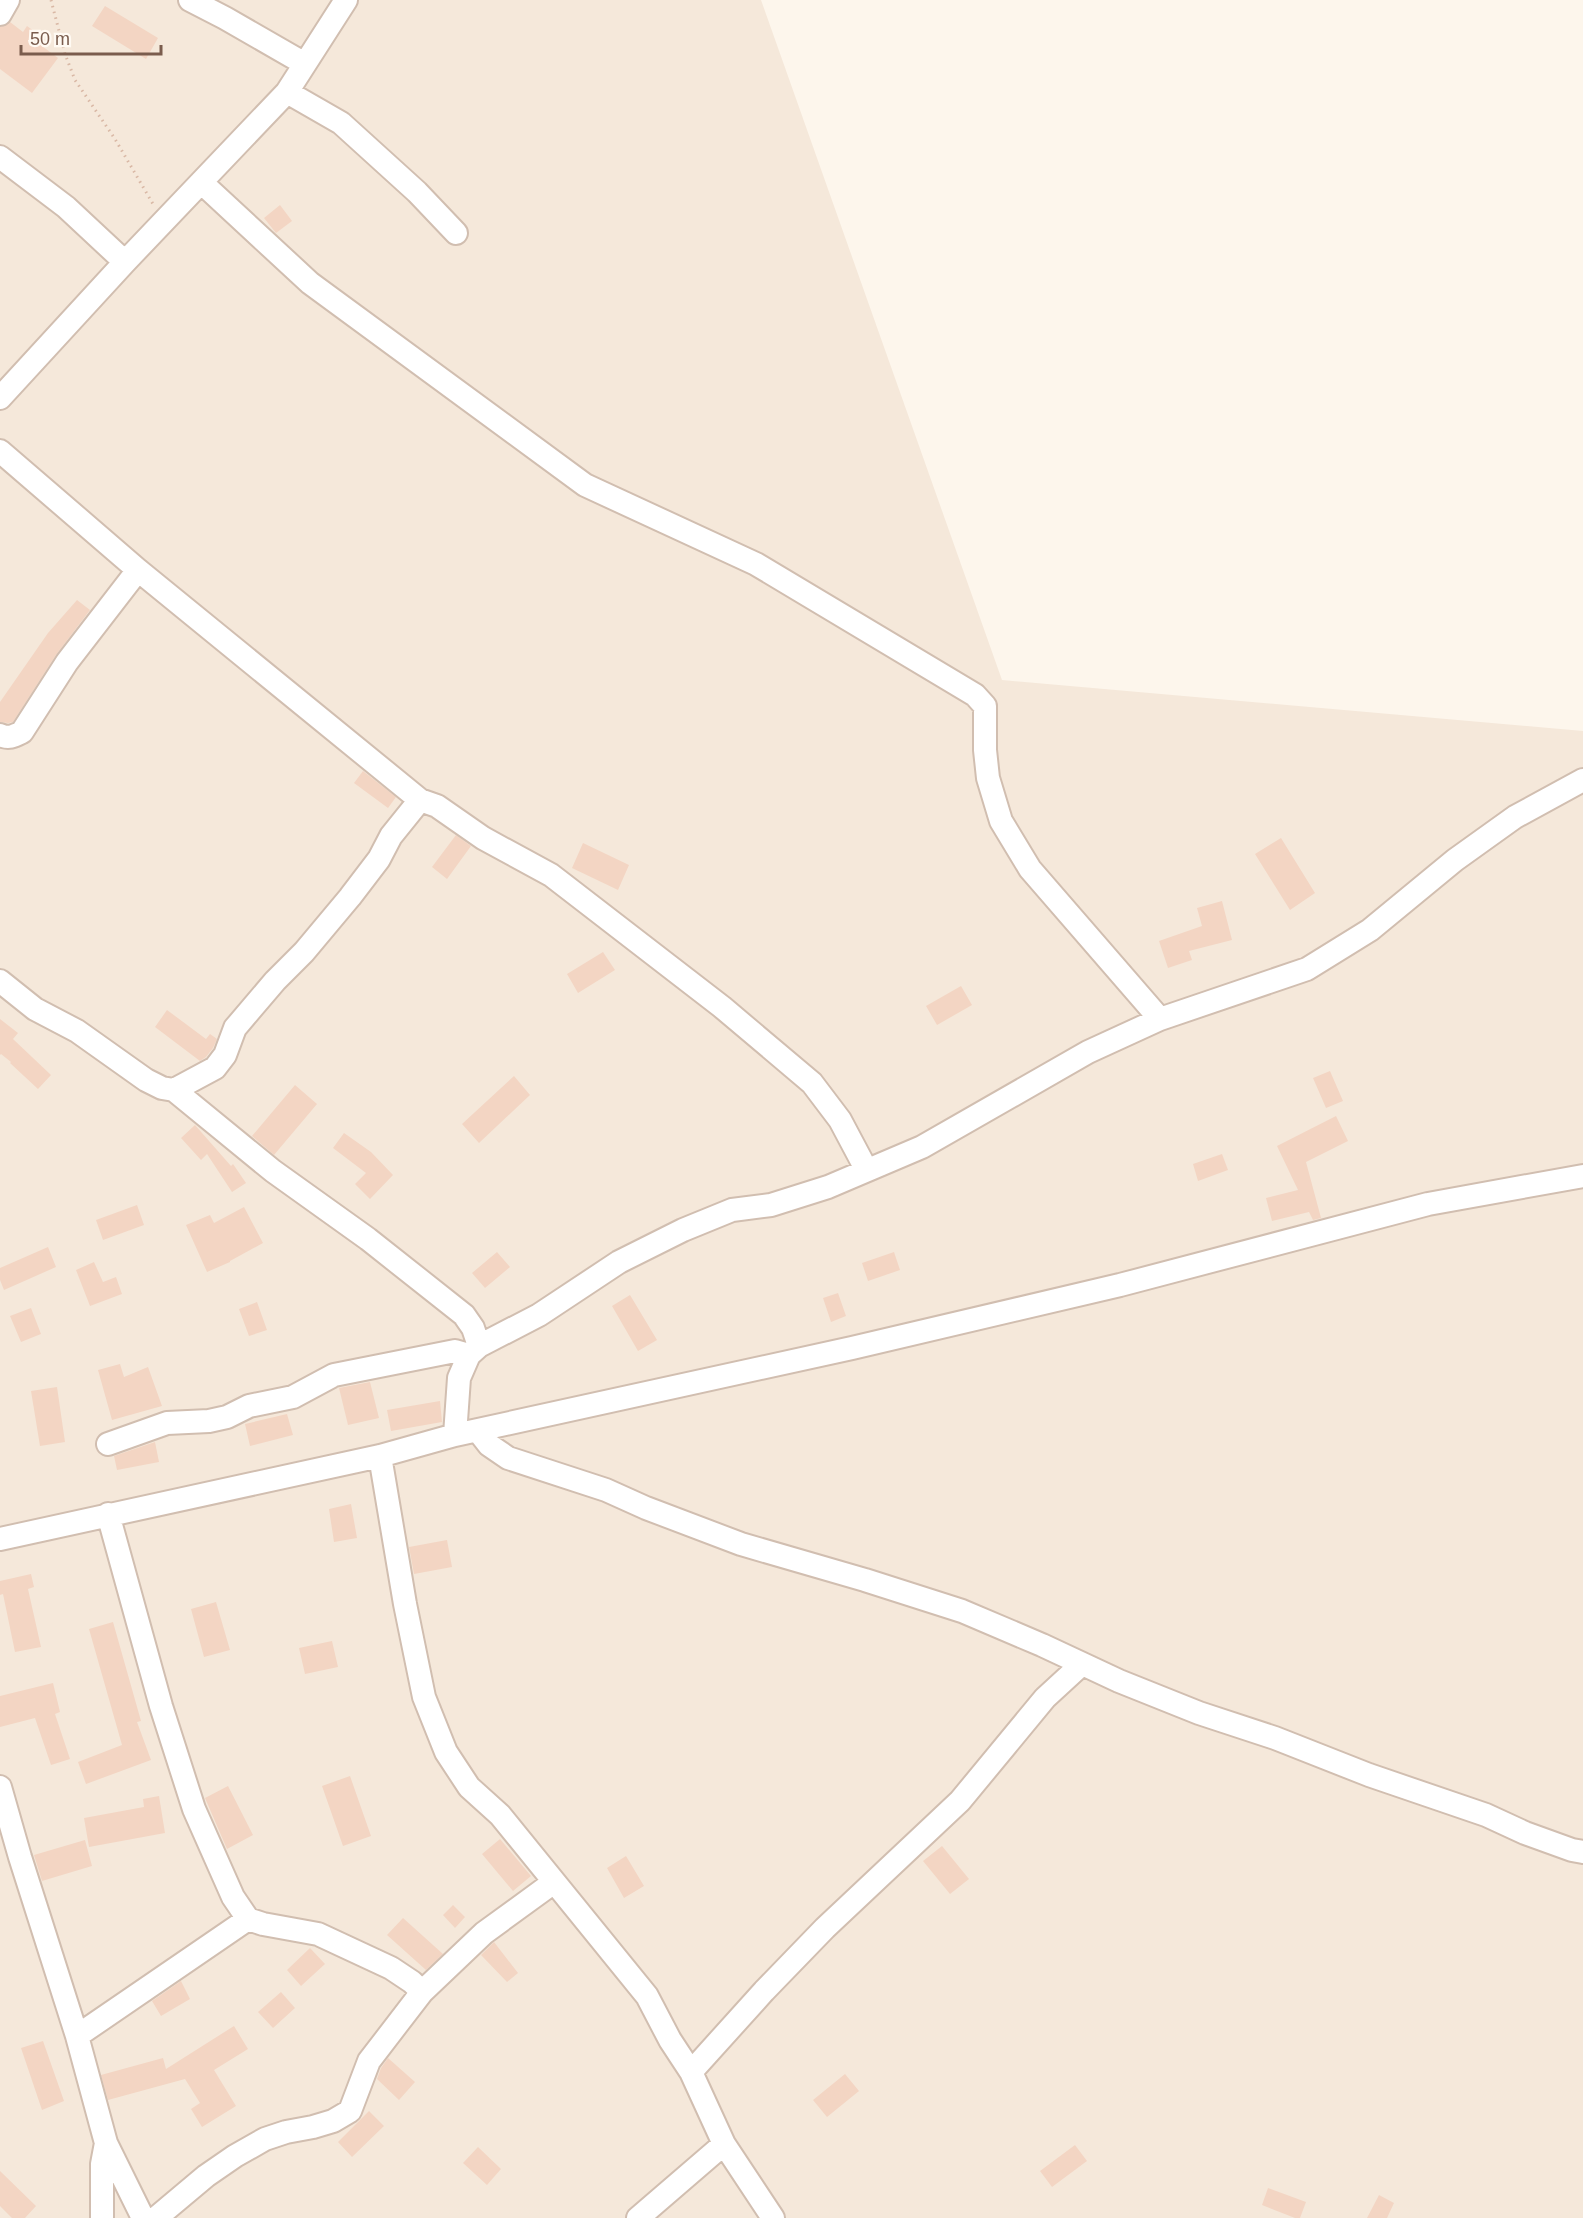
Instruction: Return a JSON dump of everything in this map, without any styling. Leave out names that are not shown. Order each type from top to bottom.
[{"type":"street","points":[[0,14],[8,0]]},
{"type":"street","points":[[190,0],[304,64]]},
{"type":"street","points":[[0,398],[125,262],[287,92],[346,0]]},
{"type":"street","points":[[287,92],[341,123],[417,192],[456,233]]},
{"type":"street","points":[[0,158],[66,207],[125,262]]},
{"type":"street","points":[[202,183],[310,284],[585,485],[756,564],[975,695],[985,706],[985,750],[988,778],[1001,821],[1030,869],[1160,1019]]},
{"type":"street","points":[[0,451],[138,570],[420,800],[437,806],[483,838],[552,875],[722,1007],[812,1083],[840,1120],[866,1169]]},
{"type":"street","points":[[0,735],[6,738],[22,732],[68,662],[138,570]]},
{"type":"street","points":[[108,1444],[167,1423],[209,1421],[227,1417],[249,1406],[292,1396],[334,1375],[455,1351],[474,1351],[539,1315],[619,1262],[682,1230],[732,1210],[771,1205],[828,1187],[922,1147],[1088,1052],[1160,1019],[1307,969],[1370,930],[1455,860],[1515,817],[1583,780]]},
{"type":"street","points":[[174,1090],[215,1068],[225,1055],[235,1028],[350,897],[379,858],[391,836],[420,800]]},
{"type":"street","points":[[0,981],[35,1009],[77,1030],[146,1080],[162,1088],[174,1090],[273,1171],[368,1239],[464,1315],[473,1328],[474,1351],[459,1378],[455,1435]]},
{"type":"street","points":[[0,1539],[380,1456],[455,1435],[852,1348],[1120,1285],[1428,1204],[1583,1176]]},
{"type":"street","points":[[478,1431],[489,1445],[508,1458],[606,1490],[646,1508],[741,1544],[962,1611],[1042,1645],[1082,1665],[1199,1713],[1275,1738],[1369,1775],[1486,1815],[1525,1833],[1583,1852]]},
{"type":"street","points":[[380,1456],[405,1604],[424,1697],[446,1752],[469,1787],[500,1815],[647,1996],[670,2040],[691,2072],[724,2144],[773,2218]]},
{"type":"street","points":[[108,1514],[161,1706],[194,1809],[233,1897],[248,1919],[318,1934],[391,1968],[422,1992]]},
{"type":"street","points":[[691,2072],[825,1928],[960,1801],[1045,1698],[1082,1665]]},
{"type":"street","points":[[0,1787],[77,2036],[106,2143],[143,2218]]},
{"type":"street","points":[[156,2218],[206,2176],[265,2139],[333,2121],[350,2111],[369,2061],[422,1992],[484,1934],[554,1881]]},
{"type":"street","points":[[77,2036],[248,1919]]},
{"type":"street","points":[[102,2218],[101,2174],[106,2143]]},
{"type":"street","points":[[638,2218],[724,2144]]},
{"type":"path","points":[[51,0],[65,54],[75,80],[115,139],[163,224]]},
{"type":"shaded area","points":[[0,0],[761,0],[1002,680],[1583,731],[1583,2218],[0,2218]]},
{"type":"building","points":[[105,6],[158,38],[146,59],[92,26]]},
{"type":"building","points":[[10,22],[23,32],[27,26],[46,40],[42,46],[58,58],[32,93],[0,69],[0,27]]},
{"type":"building","points":[[280,205],[292,221],[276,233],[264,218]]},
{"type":"building","points":[[77,600],[90,610],[56,655],[13,722],[0,722],[0,702],[48,633]]},
{"type":"building","points":[[363,771],[396,797],[388,808],[354,783]]},
{"type":"building","points":[[456,835],[471,846],[447,879],[432,867]]},
{"type":"building","points":[[1281,838],[1315,893],[1290,910],[1255,854]]},
{"type":"building","points":[[583,843],[629,865],[618,890],[572,868]]},
{"type":"building","points":[[1222,901],[1232,940],[1189,951],[1192,960],[1168,968],[1159,941],[1202,926],[1197,908]]},
{"type":"building","points":[[603,952],[615,970],[578,993],[567,974]]},
{"type":"building","points":[[961,986],[972,1005],[937,1025],[926,1006]]},
{"type":"building","points":[[167,1010],[206,1039],[210,1034],[217,1039],[206,1057],[200,1061],[155,1027]]},
{"type":"building","points":[[0,1019],[18,1033],[13,1039],[51,1075],[38,1089],[11,1062],[0,1055]]},
{"type":"building","points":[[1330,1071],[1343,1101],[1326,1108],[1313,1078]]},
{"type":"building","points":[[514,1076],[530,1095],[479,1143],[462,1124]]},
{"type":"building","points":[[295,1085],[317,1104],[274,1155],[252,1136]]},
{"type":"building","points":[[1336,1116],[1348,1141],[1306,1162],[1321,1218],[1313,1220],[1309,1212],[1272,1221],[1266,1198],[1298,1190],[1277,1146]]},
{"type":"building","points":[[195,1125],[231,1166],[233,1164],[246,1183],[232,1192],[207,1154],[201,1160],[181,1138]]},
{"type":"building","points":[[344,1133],[371,1152],[393,1175],[370,1199],[355,1184],[366,1173],[333,1148]]},
{"type":"building","points":[[1222,1154],[1228,1170],[1198,1181],[1193,1164]]},
{"type":"building","points":[[137,1205],[144,1225],[103,1240],[96,1220]]},
{"type":"building","points":[[244,1207],[263,1243],[207,1272],[186,1225],[210,1215],[214,1223]]},
{"type":"building","points":[[48,1247],[56,1267],[4,1290],[0,1280],[0,1268]]},
{"type":"building","points":[[497,1252],[510,1267],[485,1288],[472,1273]]},
{"type":"building","points":[[894,1252],[900,1270],[868,1281],[862,1263]]},
{"type":"building","points":[[94,1262],[103,1282],[116,1277],[122,1294],[90,1306],[76,1270]]},
{"type":"building","points":[[838,1293],[846,1316],[831,1322],[823,1298]]},
{"type":"building","points":[[630,1295],[657,1340],[638,1351],[612,1306]]},
{"type":"building","points":[[257,1302],[267,1330],[249,1336],[239,1309]]},
{"type":"building","points":[[31,1308],[41,1334],[21,1342],[10,1316]]},
{"type":"building","points":[[120,1364],[124,1377],[148,1367],[162,1406],[112,1420],[98,1370]]},
{"type":"building","points":[[370,1382],[379,1418],[348,1425],[339,1388]]},
{"type":"building","points":[[57,1387],[65,1442],[40,1446],[31,1391]]},
{"type":"building","points":[[440,1401],[442,1422],[391,1431],[387,1410]]},
{"type":"building","points":[[287,1414],[293,1435],[250,1446],[245,1424]]},
{"type":"building","points":[[155,1442],[159,1462],[117,1470],[114,1456]]},
{"type":"building","points":[[351,1504],[357,1538],[334,1542],[329,1509]]},
{"type":"building","points":[[447,1540],[452,1567],[414,1574],[409,1547]]},
{"type":"building","points":[[31,1574],[34,1587],[28,1589],[41,1647],[15,1652],[3,1594],[0,1595],[0,1581]]},
{"type":"building","points":[[216,1602],[230,1650],[204,1657],[191,1609]]},
{"type":"building","points":[[113,1622],[141,1721],[137,1722],[151,1760],[86,1784],[78,1762],[122,1745],[89,1629]]},
{"type":"building","points":[[332,1641],[338,1667],[305,1674],[299,1648]]},
{"type":"building","points":[[53,1683],[60,1712],[55,1714],[70,1759],[51,1765],[35,1718],[0,1727],[0,1696]]},
{"type":"building","points":[[350,1776],[371,1836],[343,1846],[322,1786]]},
{"type":"building","points":[[228,1786],[253,1835],[227,1849],[205,1798]]},
{"type":"building","points":[[159,1796],[165,1833],[89,1847],[84,1818],[144,1807],[143,1799]]},
{"type":"building","points":[[500,1839],[531,1876],[513,1891],[482,1854]]},
{"type":"building","points":[[85,1840],[92,1866],[42,1881],[34,1855]]},
{"type":"building","points":[[942,1846],[969,1879],[950,1894],[923,1861]]},
{"type":"building","points":[[626,1856],[644,1886],[624,1898],[607,1868]]},
{"type":"building","points":[[453,1905],[465,1917],[455,1928],[443,1915]]},
{"type":"building","points":[[403,1918],[443,1954],[426,1970],[387,1935]]},
{"type":"building","points":[[494,1942],[518,1973],[507,1982],[481,1955]]},
{"type":"building","points":[[310,1948],[325,1964],[301,1986],[287,1970]]},
{"type":"building","points":[[181,1981],[190,1999],[161,2016],[152,2001]]},
{"type":"building","points":[[281,1992],[295,2008],[273,2028],[258,2012]]},
{"type":"building","points":[[234,2026],[248,2049],[214,2070],[236,2106],[202,2127],[191,2109],[200,2103],[185,2079],[108,2100],[101,2075],[163,2058],[166,2069]]},
{"type":"building","points":[[43,2041],[64,2101],[42,2110],[21,2048]]},
{"type":"building","points":[[388,2058],[415,2082],[399,2100],[377,2079]]},
{"type":"building","points":[[845,2074],[859,2091],[827,2117],[813,2100]]},
{"type":"building","points":[[369,2111],[384,2126],[352,2157],[338,2142]]},
{"type":"building","points":[[1075,2145],[1087,2161],[1052,2187],[1040,2171]]},
{"type":"building","points":[[478,2147],[501,2169],[487,2185],[463,2163]]},
{"type":"building","points":[[0,2171],[36,2206],[25,2218],[12,2218],[0,2206]]},
{"type":"building","points":[[1268,2188],[1306,2202],[1300,2218],[1262,2205]]},
{"type":"building","points":[[1379,2195],[1394,2203],[1387,2218],[1367,2218]]}]
